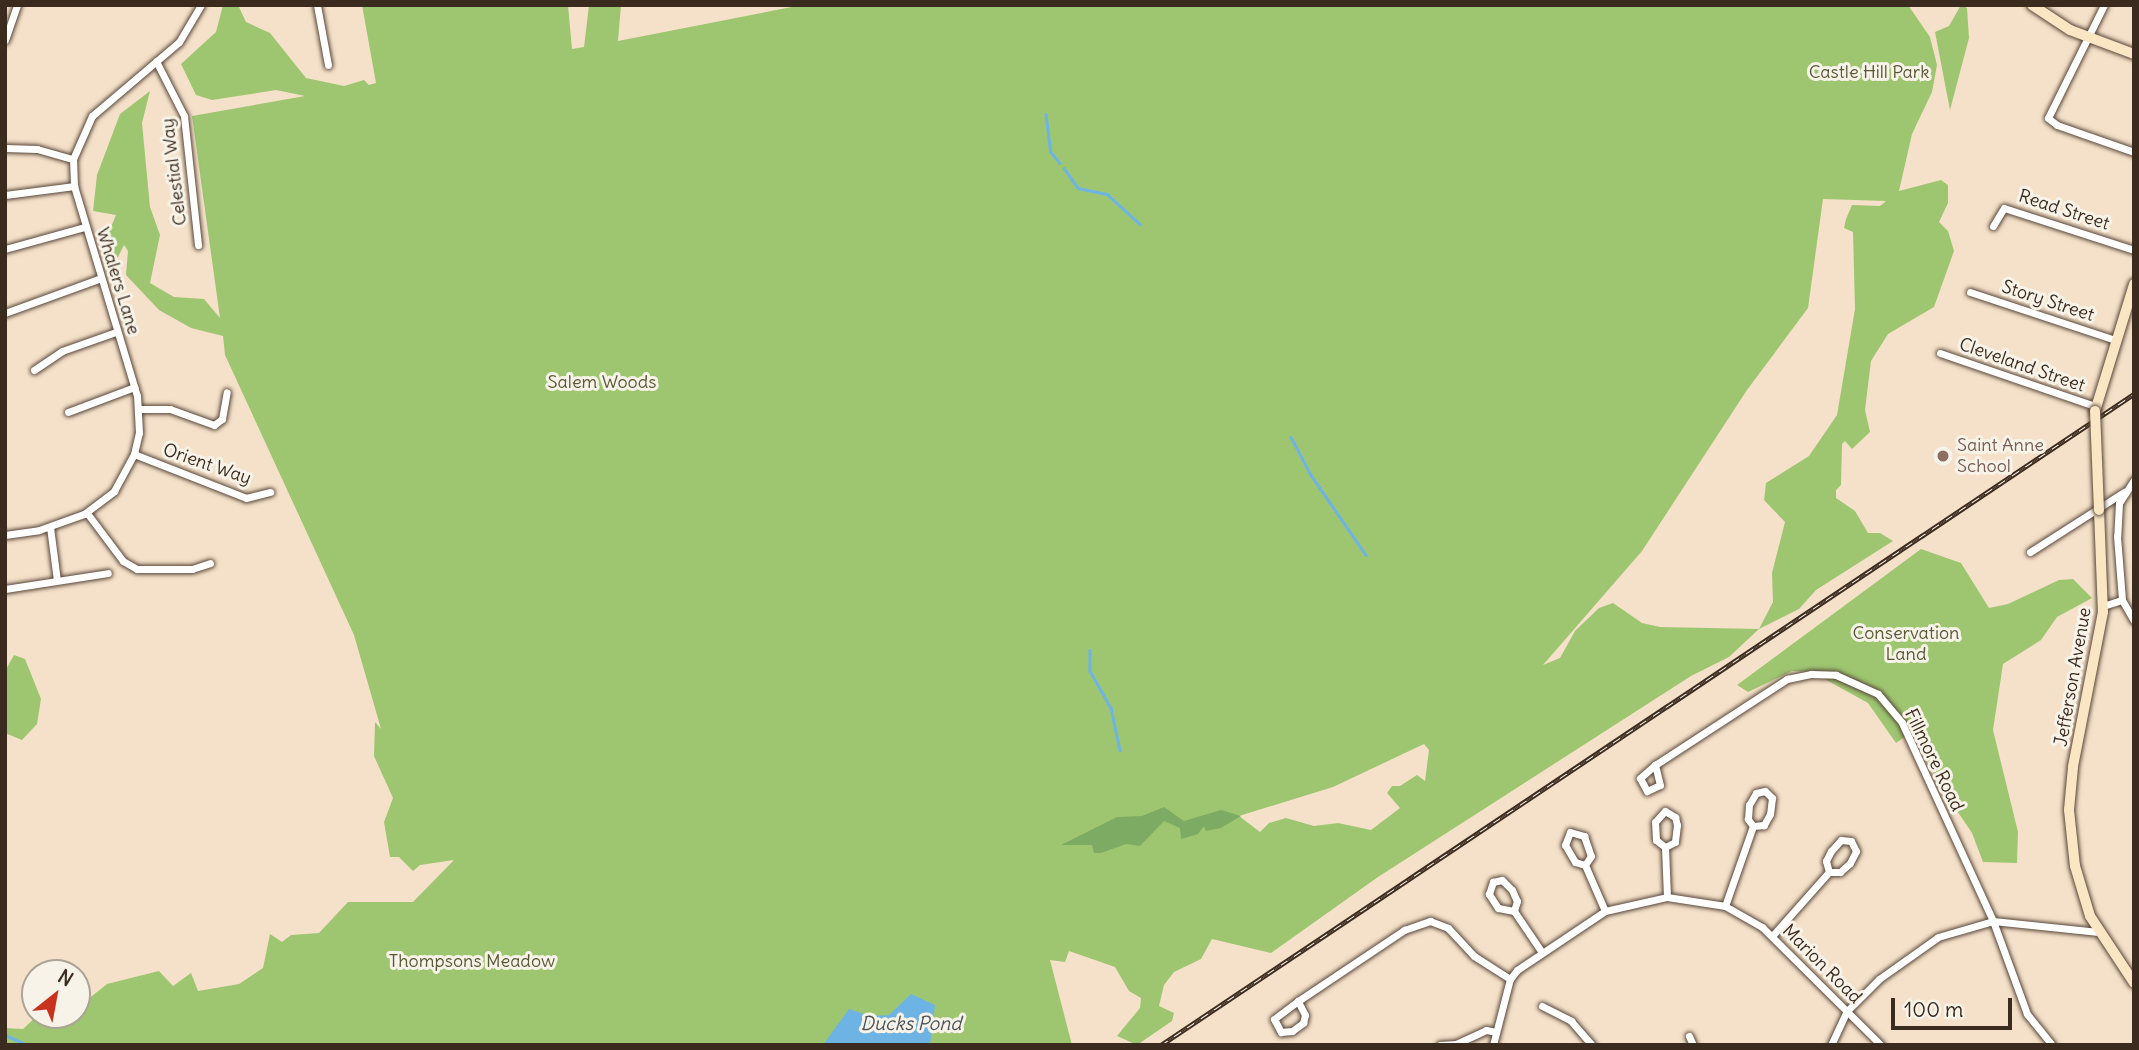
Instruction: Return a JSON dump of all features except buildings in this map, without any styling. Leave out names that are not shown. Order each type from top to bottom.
[{"type":"main road","points":[[2032,5],[2086,37],[2134,54]]},
{"type":"main road","name":"Jefferson Avenue","points":[[2134,284],[2095,409],[2103,602],[2069,810],[2075,866],[2098,932],[2134,983]]},
{"type":"street","points":[[5,40],[17,5]]},
{"type":"street","name":"Whalers Lane","points":[[5,535],[50,527],[87,513],[114,491],[134,454],[139,409],[74,186],[73,159],[92,116],[188,30],[201,5]]},
{"type":"street","points":[[317,5],[328,65]]},
{"type":"street","points":[[2104,5],[2049,113],[2050,121],[2134,152]]},
{"type":"street","name":"Celestial Way","points":[[156,61],[184,116],[198,245]]},
{"type":"street","points":[[5,148],[37,149],[73,159]]},
{"type":"street","points":[[5,195],[74,186]]},
{"type":"street","name":"Read Street","points":[[1993,226],[2004,208],[2134,250]]},
{"type":"street","points":[[5,249],[85,227]]},
{"type":"street","points":[[5,313],[101,278]]},
{"type":"street","name":"Story Street","points":[[1970,292],[2115,340]]},
{"type":"street","points":[[2123,317],[2134,310]]},
{"type":"street","points":[[34,370],[62,351],[116,332]]},
{"type":"street","name":"Cleveland Street","points":[[1940,353],[2095,409]]},
{"type":"street","points":[[68,412],[134,387]]},
{"type":"street","points":[[139,409],[170,409],[201,424],[214,425],[222,419],[227,392]]},
{"type":"street","name":"Orient Way","points":[[134,454],[246,498],[271,492]]},
{"type":"street","points":[[2030,552],[2125,491],[2134,480]]},
{"type":"street","points":[[2125,491],[2117,536],[2122,600],[2134,621]]},
{"type":"street","points":[[87,513],[123,561],[137,569],[192,569],[210,563]]},
{"type":"street","points":[[50,527],[57,581]]},
{"type":"street","points":[[5,589],[108,573]]},
{"type":"street","points":[[2103,602],[2122,600]]},
{"type":"street","name":"Fillmore Road","points":[[1655,765],[1787,680],[1823,674],[1857,681],[1878,694],[1902,723],[1993,921],[2027,1014],[2052,1045]]},
{"type":"street","points":[[1765,791],[1772,798],[1770,814],[1764,825],[1753,826],[1748,819],[1749,805],[1756,793],[1765,791]]},
{"type":"street","points":[[1665,847],[1675,842],[1677,825],[1675,817],[1665,811],[1655,822],[1656,840],[1665,847],[1667,897]]},
{"type":"street","points":[[1725,906],[1753,826]]},
{"type":"street","points":[[1570,832],[1584,836],[1591,856],[1585,865],[1574,862],[1565,845],[1570,832]]},
{"type":"street","points":[[1773,935],[1829,872],[1840,872],[1850,863],[1856,851],[1851,841],[1841,840],[1831,851],[1826,861],[1829,872]]},
{"type":"street","points":[[1585,865],[1605,911]]},
{"type":"street","points":[[1514,911],[1517,901],[1512,890],[1502,880],[1493,881],[1489,894],[1498,908],[1514,911],[1541,951]]},
{"type":"street","name":"Marion Road","points":[[1510,979],[1541,951],[1605,911],[1667,897],[1725,906],[1773,935],[1881,1045]]},
{"type":"street","points":[[1298,1001],[1305,1015],[1303,1023],[1281,1032],[1274,1019],[1298,1001],[1401,932],[1430,921],[1448,928],[1474,956],[1510,979],[1493,1045]]},
{"type":"street","points":[[1831,1045],[1847,1011],[1879,979],[1938,937],[1993,921],[2098,932]]},
{"type":"street","points":[[1542,1006],[1571,1021],[1592,1045]]},
{"type":"street","points":[[1440,1045],[1457,1044],[1486,1030],[1496,1032]]},
{"type":"street","points":[[1689,1036],[1693,1045]]},
{"type":"green space","points":[[223,5],[238,5],[246,22],[270,33],[306,78],[344,86],[364,80],[369,85],[376,83],[362,5],[568,5],[572,49],[584,47],[589,5],[621,5],[618,41],[802,5],[1908,5],[1930,37],[1937,65],[1932,92],[1912,134],[1899,191],[1941,180],[1948,185],[1948,203],[1939,222],[1948,231],[1954,251],[1934,307],[1888,334],[1871,361],[1865,410],[1870,432],[1852,449],[1845,441],[1842,444],[1841,485],[1836,490],[1836,498],[1855,511],[1868,533],[1880,533],[1893,541],[1816,590],[1799,609],[1759,629],[1729,657],[1691,676],[1378,877],[1271,953],[1212,939],[1201,959],[1174,972],[1164,985],[1159,1006],[1174,1013],[1172,1021],[1137,1045],[1117,1036],[1140,1008],[1141,998],[1129,991],[1115,967],[1069,951],[1065,962],[1050,960],[1072,1045],[5,1045],[5,1028],[91,1029],[91,997],[107,984],[159,971],[173,986],[191,973],[198,991],[239,984],[263,968],[270,934],[282,942],[291,935],[319,933],[348,902],[413,902],[454,860],[420,865],[413,871],[399,857],[390,857],[384,822],[393,798],[374,756],[375,722],[381,729],[354,635],[225,355],[223,336],[191,328],[159,310],[126,275],[128,251],[124,245],[116,261],[109,264],[105,241],[116,215],[93,211],[97,175],[120,114],[150,91],[142,123],[150,207],[160,235],[150,283],[174,297],[204,299],[220,318],[192,116],[305,96],[276,90],[212,100],[196,95],[181,64],[216,32]],"holes":[[[1823,199],[1886,201],[1880,206],[1852,205],[1846,219],[1844,228],[1853,232],[1855,309],[1837,415],[1809,456],[1766,483],[1764,500],[1785,522],[1772,573],[1773,602],[1759,629],[1660,627],[1642,623],[1613,603],[1599,608],[1575,631],[1560,658],[1543,665],[1642,551],[1747,390],[1808,308]],[[1424,744],[1429,750],[1425,781],[1417,775],[1400,786],[1392,786],[1387,793],[1400,808],[1371,830],[1338,823],[1314,826],[1286,818],[1269,823],[1260,832],[1239,816],[1333,787]]]},
{"type":"green space","points":[[1961,5],[1967,8],[1969,38],[1950,110],[1935,32],[1949,26]]},
{"type":"green space","name":"Conservation Land","points":[[1921,549],[1961,563],[1989,608],[2008,604],[2059,580],[2073,579],[2092,598],[2057,617],[2041,640],[2003,664],[1993,730],[2018,832],[2017,863],[1983,862],[1972,833],[1937,781],[1915,730],[1896,743],[1868,703],[1812,672],[1792,671],[1748,692],[1737,685]]},
{"type":"green space","points":[[14,655],[25,659],[41,699],[37,724],[22,740],[5,733],[5,671]]},
{"type":"green space","points":[[1164,807],[1184,821],[1221,810],[1241,816],[1221,828],[1206,831],[1204,826],[1198,834],[1181,839],[1180,828],[1164,821],[1140,846],[1126,844],[1101,853],[1094,853],[1092,845],[1061,845],[1117,817],[1142,816]]},
{"type":"water","name":"Ducks Pond","points":[[911,994],[935,1005],[930,1045],[823,1045],[849,1009],[870,1016],[889,1015]]},
{"type":"waterway","points":[[1046,114],[1051,152],[1060,163]]},
{"type":"waterway","points":[[1064,168],[1078,188],[1107,194],[1140,224]]},
{"type":"waterway","points":[[1291,437],[1311,475],[1366,555]]},
{"type":"waterway","points":[[1090,650],[1090,671],[1111,708],[1120,750]]},
{"type":"waterway","points":[[5,1035],[27,1045]]},
{"type":"railway","points":[[1161,1045],[2134,394]]},
{"type":"place","name":"Saint Anne School","points":[[1943,456]]},
{"type":"park label","name":"Castle Hill Park","points":[[1869,72]]},
{"type":"park label","name":"Salem Woods","points":[[602,382]]},
{"type":"park label","name":"Thompsons Meadow","points":[[472,961]]}]
